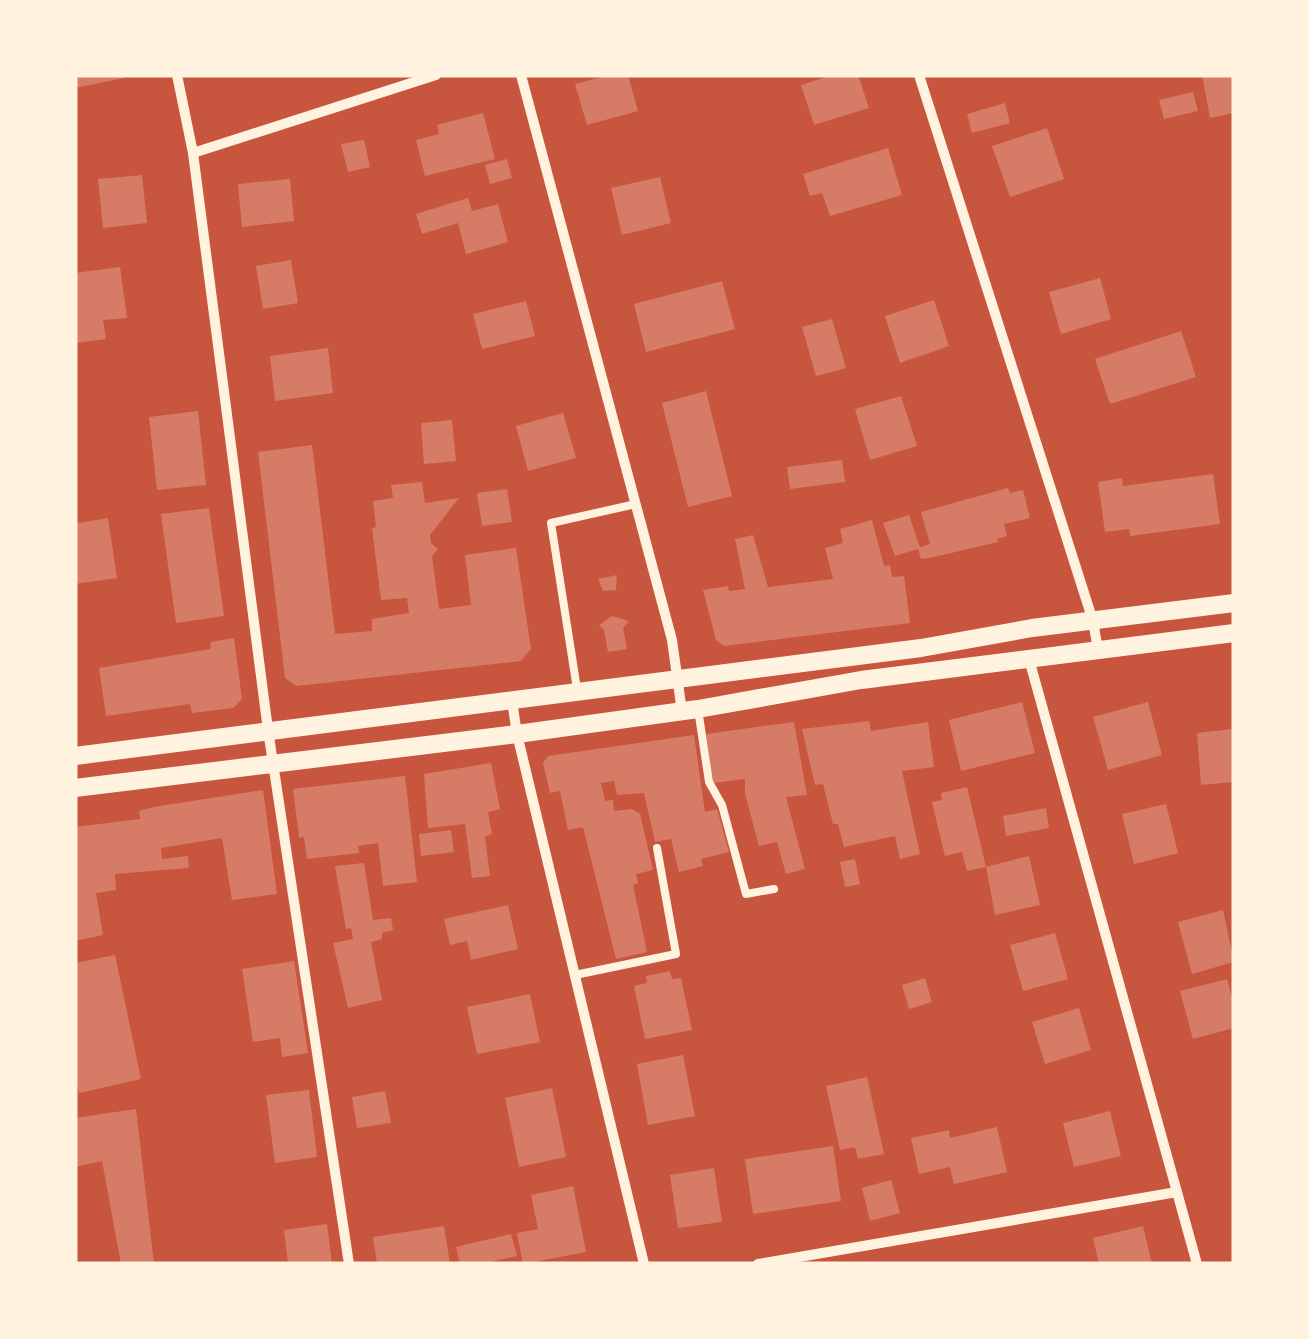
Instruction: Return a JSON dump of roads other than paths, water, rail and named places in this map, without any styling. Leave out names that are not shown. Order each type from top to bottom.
[{"type":"street","points":[[177,75],[193,153],[268,730],[349,1264]]},
{"type":"street","points":[[193,153],[436,75]]},
{"type":"street","points":[[521,75],[672,640],[677,679],[690,711]]},
{"type":"street","points":[[919,75],[1093,621],[1098,650]]},
{"type":"street","points":[[75,756],[1234,603]]},
{"type":"street","points":[[75,788],[517,734],[690,711],[861,680],[1234,634]]},
{"type":"street","points":[[1028,659],[1197,1264]]},
{"type":"street","points":[[512,701],[644,1264]]},
{"type":"street","points":[[758,1264],[1177,1192]]},
{"type":"lane","points":[[578,691],[550,523],[636,504]]},
{"type":"lane","points":[[690,711],[708,782],[722,805],[746,894],[774,888]]},
{"type":"lane","points":[[575,975],[676,954],[657,848]]}]
